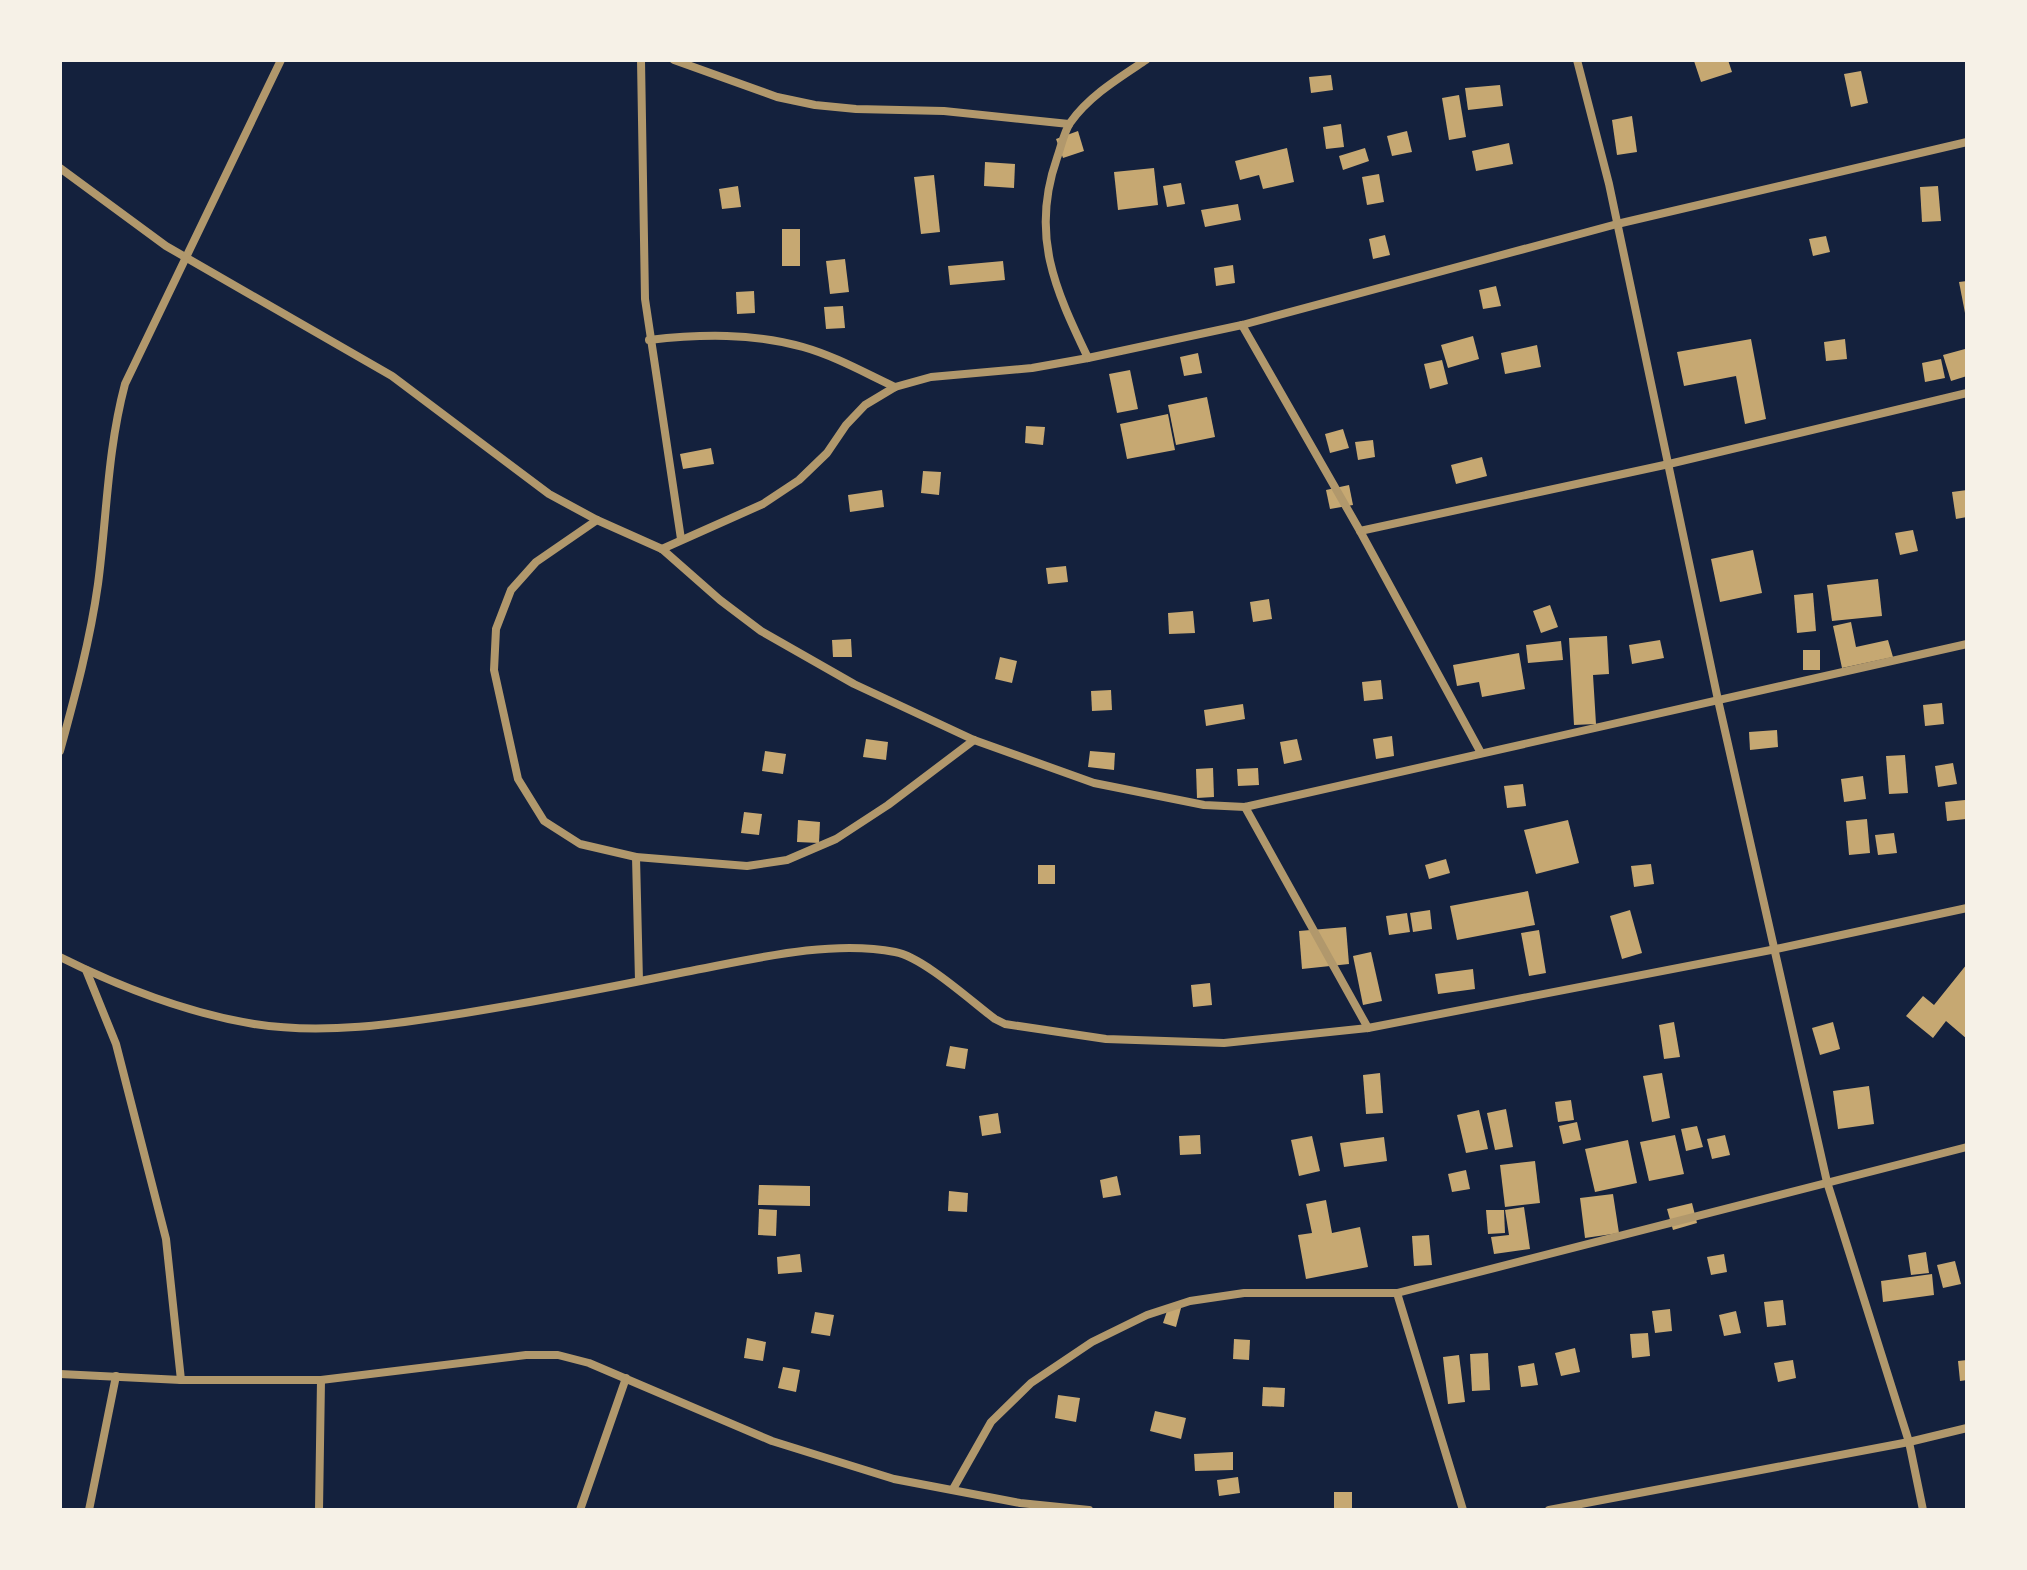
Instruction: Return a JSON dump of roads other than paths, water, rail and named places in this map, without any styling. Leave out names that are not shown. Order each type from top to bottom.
[{"type":"street","points":[[60,751],[90,634],[114,426],[125,384],[281,60]]},
{"type":"street","points":[[641,60],[645,299],[681,539]]},
{"type":"street","points":[[674,60],[777,97],[815,105],[944,111],[1069,124]]},
{"type":"street","points":[[1088,358],[1062,304],[1051,270],[1046,230],[1050,180],[1069,124],[1101,90],[1146,60]]},
{"type":"street","points":[[1577,60],[1617,224],[1718,700],[1827,1182],[1909,1442],[1923,1510]]},
{"type":"street","points":[[662,549],[763,504],[799,480],[827,453],[846,425],[865,405],[895,387],[931,377],[1032,368],[1088,358],[1242,325],[1617,224],[1967,142]]},
{"type":"street","points":[[60,168],[187,258],[392,376],[549,494],[662,549],[761,631],[854,684],[974,740],[1094,783],[1204,805],[1245,807],[1967,644]]},
{"type":"street","points":[[1242,325],[1360,531],[1481,753]]},
{"type":"street","points":[[649,340],[701,334],[804,347],[895,387]]},
{"type":"street","points":[[1360,531],[1669,464],[1967,393]]},
{"type":"street","points":[[597,520],[536,562],[511,590],[496,629],[494,670],[518,779],[544,821],[580,844],[636,857],[747,866],[787,860],[836,839],[888,805],[974,740]]},
{"type":"street","points":[[1245,807],[1368,1028]]},
{"type":"street","points":[[636,857],[639,981]]},
{"type":"street","points":[[60,957],[177,1004],[255,1024],[341,1029],[438,1018],[795,952],[851,948],[895,951],[906,955],[1005,1024],[1106,1039],[1224,1043],[1368,1028],[1776,949],[1967,908]]},
{"type":"street","points":[[86,970],[116,1044],[166,1239],[181,1380]]},
{"type":"street","points":[[953,1489],[991,1422],[1031,1383],[1092,1342],[1147,1315],[1190,1301],[1244,1293],[1397,1293],[1967,1147]]},
{"type":"street","points":[[1397,1293],[1463,1510]]},
{"type":"street","points":[[60,1374],[181,1380],[321,1380],[484,1358],[558,1355],[589,1363],[772,1441],[894,1479],[1020,1503],[1089,1510]]},
{"type":"street","points":[[89,1510],[116,1376]]},
{"type":"street","points":[[580,1510],[626,1378]]},
{"type":"street","points":[[319,1510],[321,1380]]},
{"type":"street","points":[[1549,1510],[1909,1442],[1967,1428]]}]
